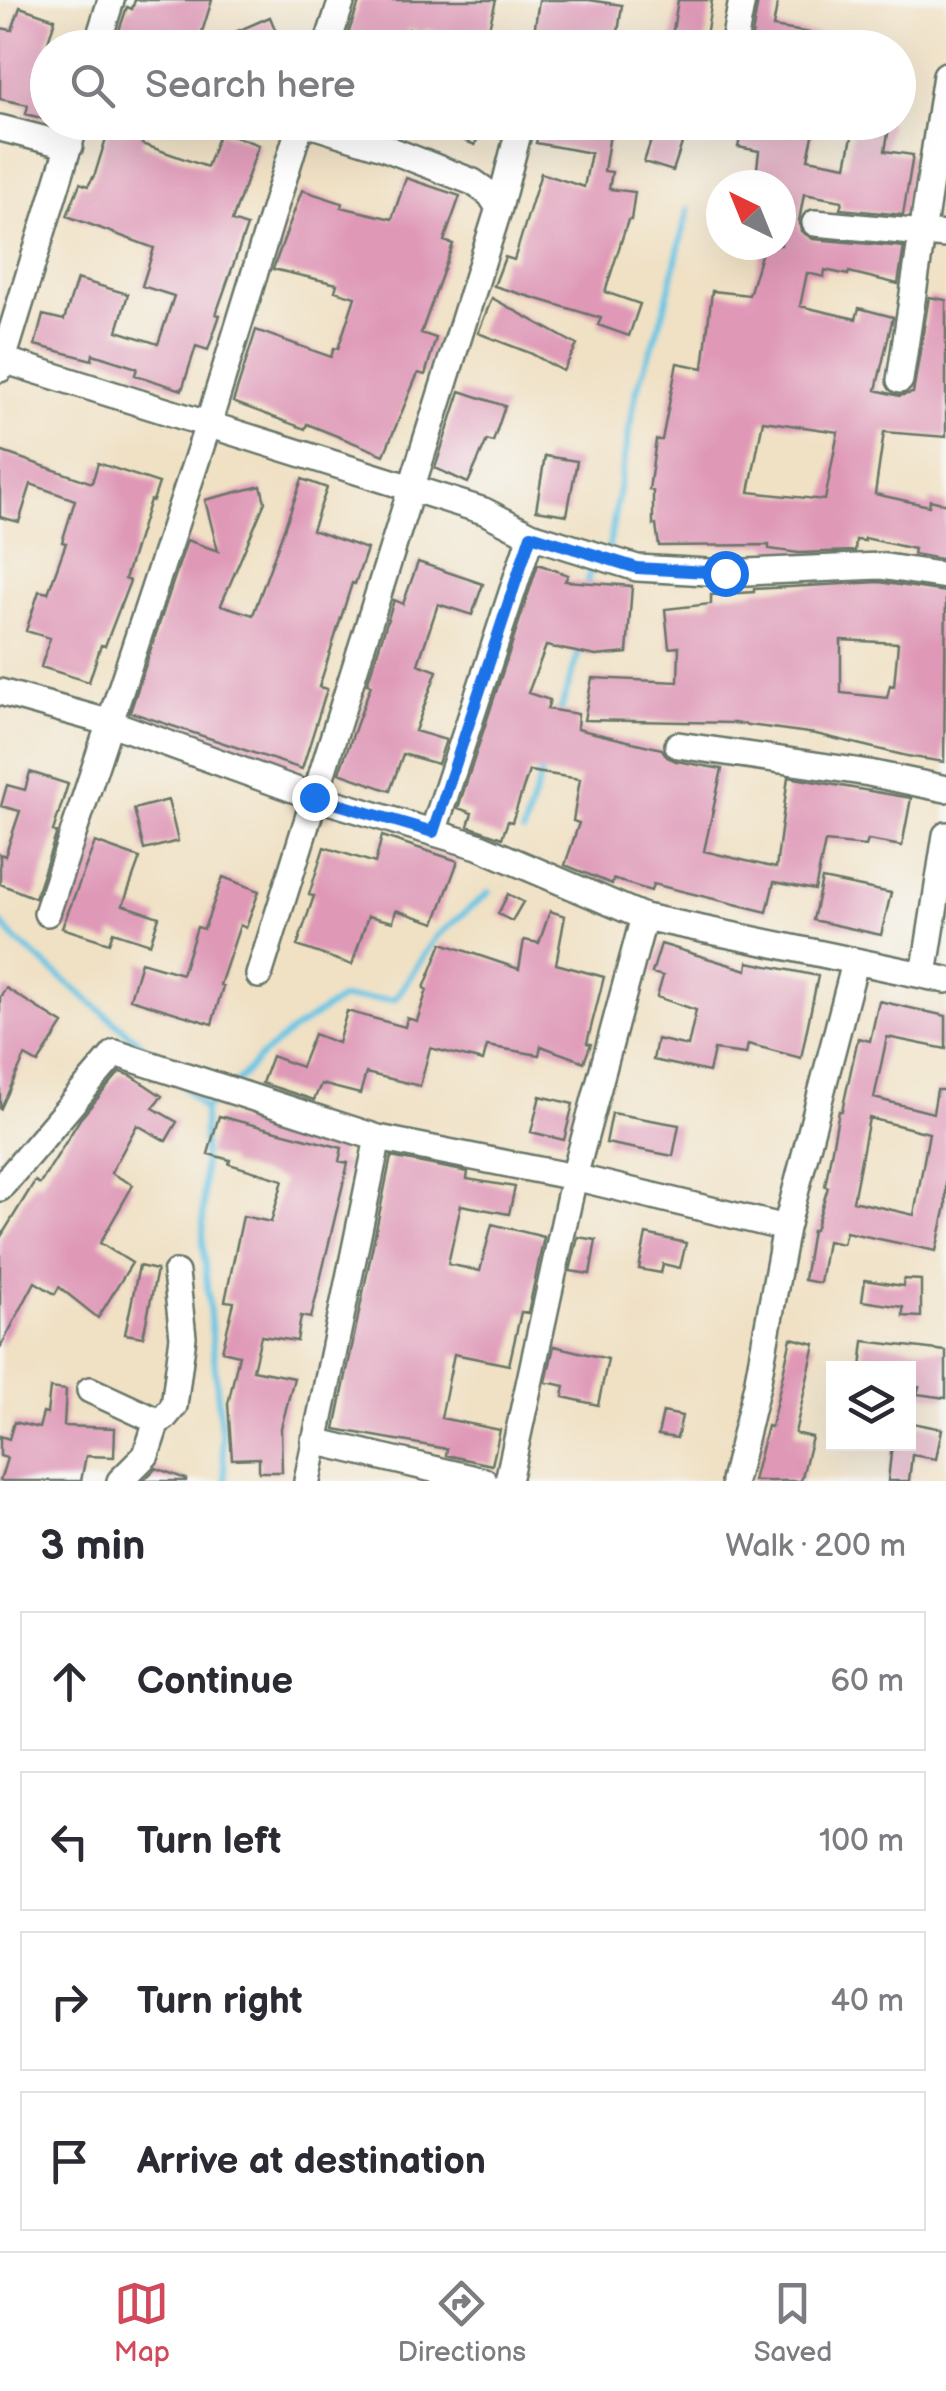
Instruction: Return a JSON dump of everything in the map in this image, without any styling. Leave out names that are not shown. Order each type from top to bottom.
[{"type":"street","points":[[102,30],[111,0]]},
{"type":"street","points":[[332,30],[342,0]]},
{"type":"street","points":[[736,30],[742,0]]},
{"type":"street","points":[[900,380],[935,234],[946,75]]},
{"type":"street","points":[[0,128],[30,130]]},
{"type":"street","points":[[71,140],[1,362],[412,488],[499,517],[531,535],[637,568],[674,572],[796,572],[880,566],[946,576]]},
{"type":"street","points":[[48,913],[208,425],[296,140]]},
{"type":"street","points":[[360,140],[473,182],[490,194],[499,208]]},
{"type":"street","points":[[259,974],[499,208],[516,140]]},
{"type":"street","points":[[815,223],[935,234]]},
{"type":"street","points":[[433,832],[531,535]]},
{"type":"street","points":[[0,692],[111,723],[314,797],[478,846],[644,917],[935,978],[946,834]]},
{"type":"street","points":[[678,745],[869,773],[946,789]]},
{"type":"street","points":[[508,1481],[574,1177],[644,917]]},
{"type":"street","points":[[734,1481],[757,1386],[786,1228],[855,963]]},
{"type":"street","points":[[0,1188],[115,1053],[378,1138],[574,1177],[786,1228]]},
{"type":"street","points":[[306,1481],[378,1138]]},
{"type":"street","points":[[90,1390],[157,1421],[174,1406],[184,1338],[176,1274]]},
{"type":"street","points":[[120,1481],[146,1455],[157,1421]]},
{"type":"street","points":[[314,1442],[484,1481]]},
{"type":"building","points":[[135,0],[212,0],[203,30],[119,30],[127,7],[132,9]]},
{"type":"building","points":[[360,0],[496,0],[488,30],[349,30]]},
{"type":"building","points":[[539,0],[589,0],[622,5],[618,30],[534,30]]},
{"type":"building","points":[[678,0],[712,0],[707,30],[673,30]]},
{"type":"building","points":[[758,0],[778,0],[773,27],[792,30],[753,30]]},
{"type":"building","points":[[20,7],[55,19],[52,30],[30,30],[30,115],[26,114],[28,105],[0,99],[0,28],[12,30]]},
{"type":"building","points":[[270,17],[275,30],[240,30]]},
{"type":"building","points":[[105,140],[143,140],[142,144],[207,167],[217,140],[245,140],[259,145],[232,221],[247,226],[216,314],[220,315],[208,350],[196,346],[182,390],[135,375],[137,368],[93,354],[92,360],[35,345],[43,315],[64,320],[77,279],[128,294],[117,331],[158,344],[174,296],[142,286],[154,248],[67,216],[80,183],[88,186]]},
{"type":"building","points":[[609,140],[604,171],[612,172],[609,189],[635,192],[631,220],[605,292],[640,304],[629,336],[598,325],[601,318],[494,286],[505,257],[514,260],[541,173],[584,187],[591,153],[536,143]]},
{"type":"building","points":[[651,140],[683,140],[673,171],[644,162]]},
{"type":"building","points":[[740,140],[812,140],[808,159],[846,166],[851,140],[887,140],[885,151],[913,155],[903,215],[840,209],[842,201],[804,194],[799,221],[801,231],[813,239],[904,247],[898,284],[849,272],[848,275],[825,270],[824,277],[807,273],[800,306],[856,319],[859,308],[893,317],[876,390],[899,396],[913,393],[929,297],[946,300],[946,437],[884,432],[875,494],[929,506],[930,500],[946,504],[946,560],[865,538],[856,540],[855,551],[799,553],[769,549],[769,545],[659,546],[653,525],[653,491],[649,490],[656,440],[662,440],[677,363],[703,368],[712,291],[749,295],[760,260],[796,260],[796,170],[757,170],[759,151],[738,147]],"holes":[[[763,421],[838,432],[825,500],[749,492]]]},
{"type":"building","points":[[406,178],[460,196],[444,241],[453,244],[421,333],[436,338],[425,375],[418,373],[384,455],[307,424],[305,429],[233,402],[256,330],[331,357],[334,348],[338,349],[355,297],[335,291],[337,284],[273,269],[302,190],[342,203],[341,207],[392,219]]},
{"type":"building","points":[[492,298],[577,345],[563,371],[478,333]]},
{"type":"building","points":[[460,391],[505,406],[493,442],[487,440],[468,483],[435,468]]},
{"type":"building","points":[[0,451],[92,483],[98,463],[159,483],[125,579],[130,581],[89,682],[41,667],[50,638],[26,631],[39,591],[48,593],[66,543],[62,542],[75,500],[31,484],[19,522],[0,517]]},
{"type":"building","points":[[545,456],[577,461],[567,515],[536,510]]},
{"type":"building","points":[[302,479],[327,488],[312,530],[367,549],[319,687],[327,689],[302,769],[130,712],[187,540],[218,551],[205,500],[261,486],[265,502],[221,605],[253,615]]},
{"type":"building","points":[[418,562],[483,584],[472,615],[438,604],[418,664],[437,671],[415,731],[446,740],[438,764],[403,754],[390,791],[339,773],[371,685],[367,684],[394,600],[403,604]]},
{"type":"building","points":[[538,564],[568,575],[565,581],[632,586],[627,653],[596,656],[546,646],[528,693],[550,700],[547,709],[578,714],[577,729],[662,749],[676,761],[722,769],[704,851],[776,868],[788,777],[911,798],[902,846],[868,840],[866,846],[825,842],[815,890],[774,882],[767,912],[653,884],[651,891],[613,879],[612,884],[565,865],[579,823],[573,821],[580,779],[529,771],[512,822],[508,821],[502,838],[468,826],[472,813],[458,808]]},
{"type":"building","points":[[879,582],[946,592],[944,762],[816,734],[734,723],[584,720],[592,678],[678,682],[679,647],[669,648],[665,609],[711,604],[711,595]],"holes":[[[841,640],[898,643],[894,686],[890,685],[887,698],[841,693]]]},
{"type":"building","points":[[30,772],[68,784],[35,898],[0,884],[0,854],[5,856],[20,811],[1,806],[7,785],[25,790]]},
{"type":"building","points":[[168,800],[178,841],[144,850],[134,809]]},
{"type":"building","points":[[382,836],[458,861],[435,923],[396,910],[393,922],[368,916],[352,965],[297,946],[314,896],[309,895],[324,847],[375,863]]},
{"type":"building","points":[[95,842],[140,858],[123,905],[159,917],[150,944],[113,932],[109,943],[62,928]]},
{"type":"building","points":[[223,877],[259,891],[246,928],[240,925],[212,1024],[130,999],[141,962],[182,974],[197,927],[204,929]]},
{"type":"building","points":[[822,879],[891,893],[881,935],[813,920]]},
{"type":"building","points":[[508,894],[523,902],[512,921],[498,914]]},
{"type":"building","points":[[550,911],[565,916],[556,964],[604,977],[584,1062],[541,1046],[539,1055],[487,1046],[483,1061],[430,1048],[420,1086],[366,1073],[360,1094],[321,1084],[314,1100],[262,1083],[272,1056],[301,1067],[314,1034],[338,1043],[347,1011],[405,1027],[407,1018],[417,1021],[427,990],[424,988],[442,943],[519,969],[524,940],[539,943]]},
{"type":"building","points":[[661,944],[747,970],[748,962],[818,976],[801,1058],[748,1044],[746,1054],[714,1050],[709,1072],[653,1060],[657,1039],[688,1046],[696,1010],[657,997],[663,976],[652,973]]},
{"type":"building","points":[[6,988],[63,1024],[38,1063],[25,1056],[0,1110],[0,997]]},
{"type":"building","points":[[879,1001],[946,1016],[946,1049],[887,1037],[874,1098],[933,1113],[937,1090],[946,1090],[946,1206],[936,1251],[846,1232],[843,1244],[827,1241],[820,1283],[804,1280],[812,1230],[828,1187],[825,1186],[839,1111],[858,1038],[870,1041]],"holes":[[[869,1118],[929,1133],[914,1215],[853,1201]]]},
{"type":"building","points":[[120,1072],[162,1096],[153,1108],[177,1122],[166,1141],[137,1125],[111,1173],[133,1185],[100,1243],[132,1263],[98,1318],[59,1287],[55,1294],[35,1282],[0,1348],[0,1238],[35,1181],[40,1184],[80,1119]]},
{"type":"building","points":[[540,1096],[573,1104],[564,1140],[531,1132]]},
{"type":"building","points":[[612,1113],[679,1125],[673,1156],[606,1143]]},
{"type":"building","points":[[219,1116],[342,1148],[339,1161],[348,1163],[311,1318],[301,1316],[297,1341],[261,1336],[253,1370],[294,1378],[281,1428],[282,1472],[259,1472],[259,1458],[232,1459],[228,1404],[239,1355],[222,1351],[234,1302],[225,1301],[243,1216],[271,1222],[283,1180],[208,1154]]},
{"type":"building","points":[[391,1157],[468,1172],[467,1179],[515,1187],[509,1214],[461,1205],[448,1264],[480,1271],[492,1224],[544,1237],[528,1313],[521,1312],[509,1365],[454,1354],[441,1418],[500,1430],[492,1465],[446,1455],[447,1449],[335,1429]]},
{"type":"building","points":[[646,1234],[686,1243],[680,1268],[663,1264],[661,1273],[639,1269]]},
{"type":"building","points":[[578,1237],[596,1240],[590,1274],[570,1271]]},
{"type":"building","points":[[139,1266],[157,1270],[143,1337],[125,1334]]},
{"type":"building","points":[[904,1279],[921,1280],[921,1317],[903,1316],[903,1307],[862,1301],[865,1280],[903,1286]]},
{"type":"building","points":[[791,1338],[815,1344],[795,1433],[812,1437],[801,1481],[753,1481],[767,1426],[771,1427]]},
{"type":"building","points":[[864,1341],[946,1351],[946,1398],[917,1394],[916,1361],[862,1361]]},
{"type":"building","points":[[554,1346],[608,1359],[598,1405],[563,1397],[565,1386],[546,1382]]},
{"type":"building","points":[[50,1388],[66,1390],[64,1426],[115,1428],[114,1457],[86,1456],[81,1481],[0,1481],[7,1458],[0,1456],[0,1436],[9,1439],[14,1422],[39,1428],[43,1413],[47,1414]]},
{"type":"building","points":[[663,1412],[682,1416],[677,1438],[658,1435]]},
{"type":"building","points":[[916,1424],[942,1429],[936,1459],[912,1455],[909,1481],[888,1481],[891,1451],[916,1451]]},
{"type":"building","points":[[156,1468],[186,1479],[186,1481],[143,1481]]},
{"type":"waterway","points":[[608,552],[636,393],[664,311],[688,209]]},
{"type":"waterway","points":[[587,589],[589,573],[598,565]]},
{"type":"waterway","points":[[559,715],[581,646]]},
{"type":"waterway","points":[[523,832],[544,765]]},
{"type":"waterway","points":[[236,1083],[292,1031],[340,999],[395,999],[436,937],[489,892]]},
{"type":"waterway","points":[[0,922],[16,940],[158,1058]]},
{"type":"waterway","points":[[183,1086],[204,1109],[203,1243],[226,1481]]},
{"type":"waterway","points":[[204,1109],[223,1095]]},
{"type":"route","points":[[314,797],[433,832],[531,535],[637,568],[725,573]]}]
